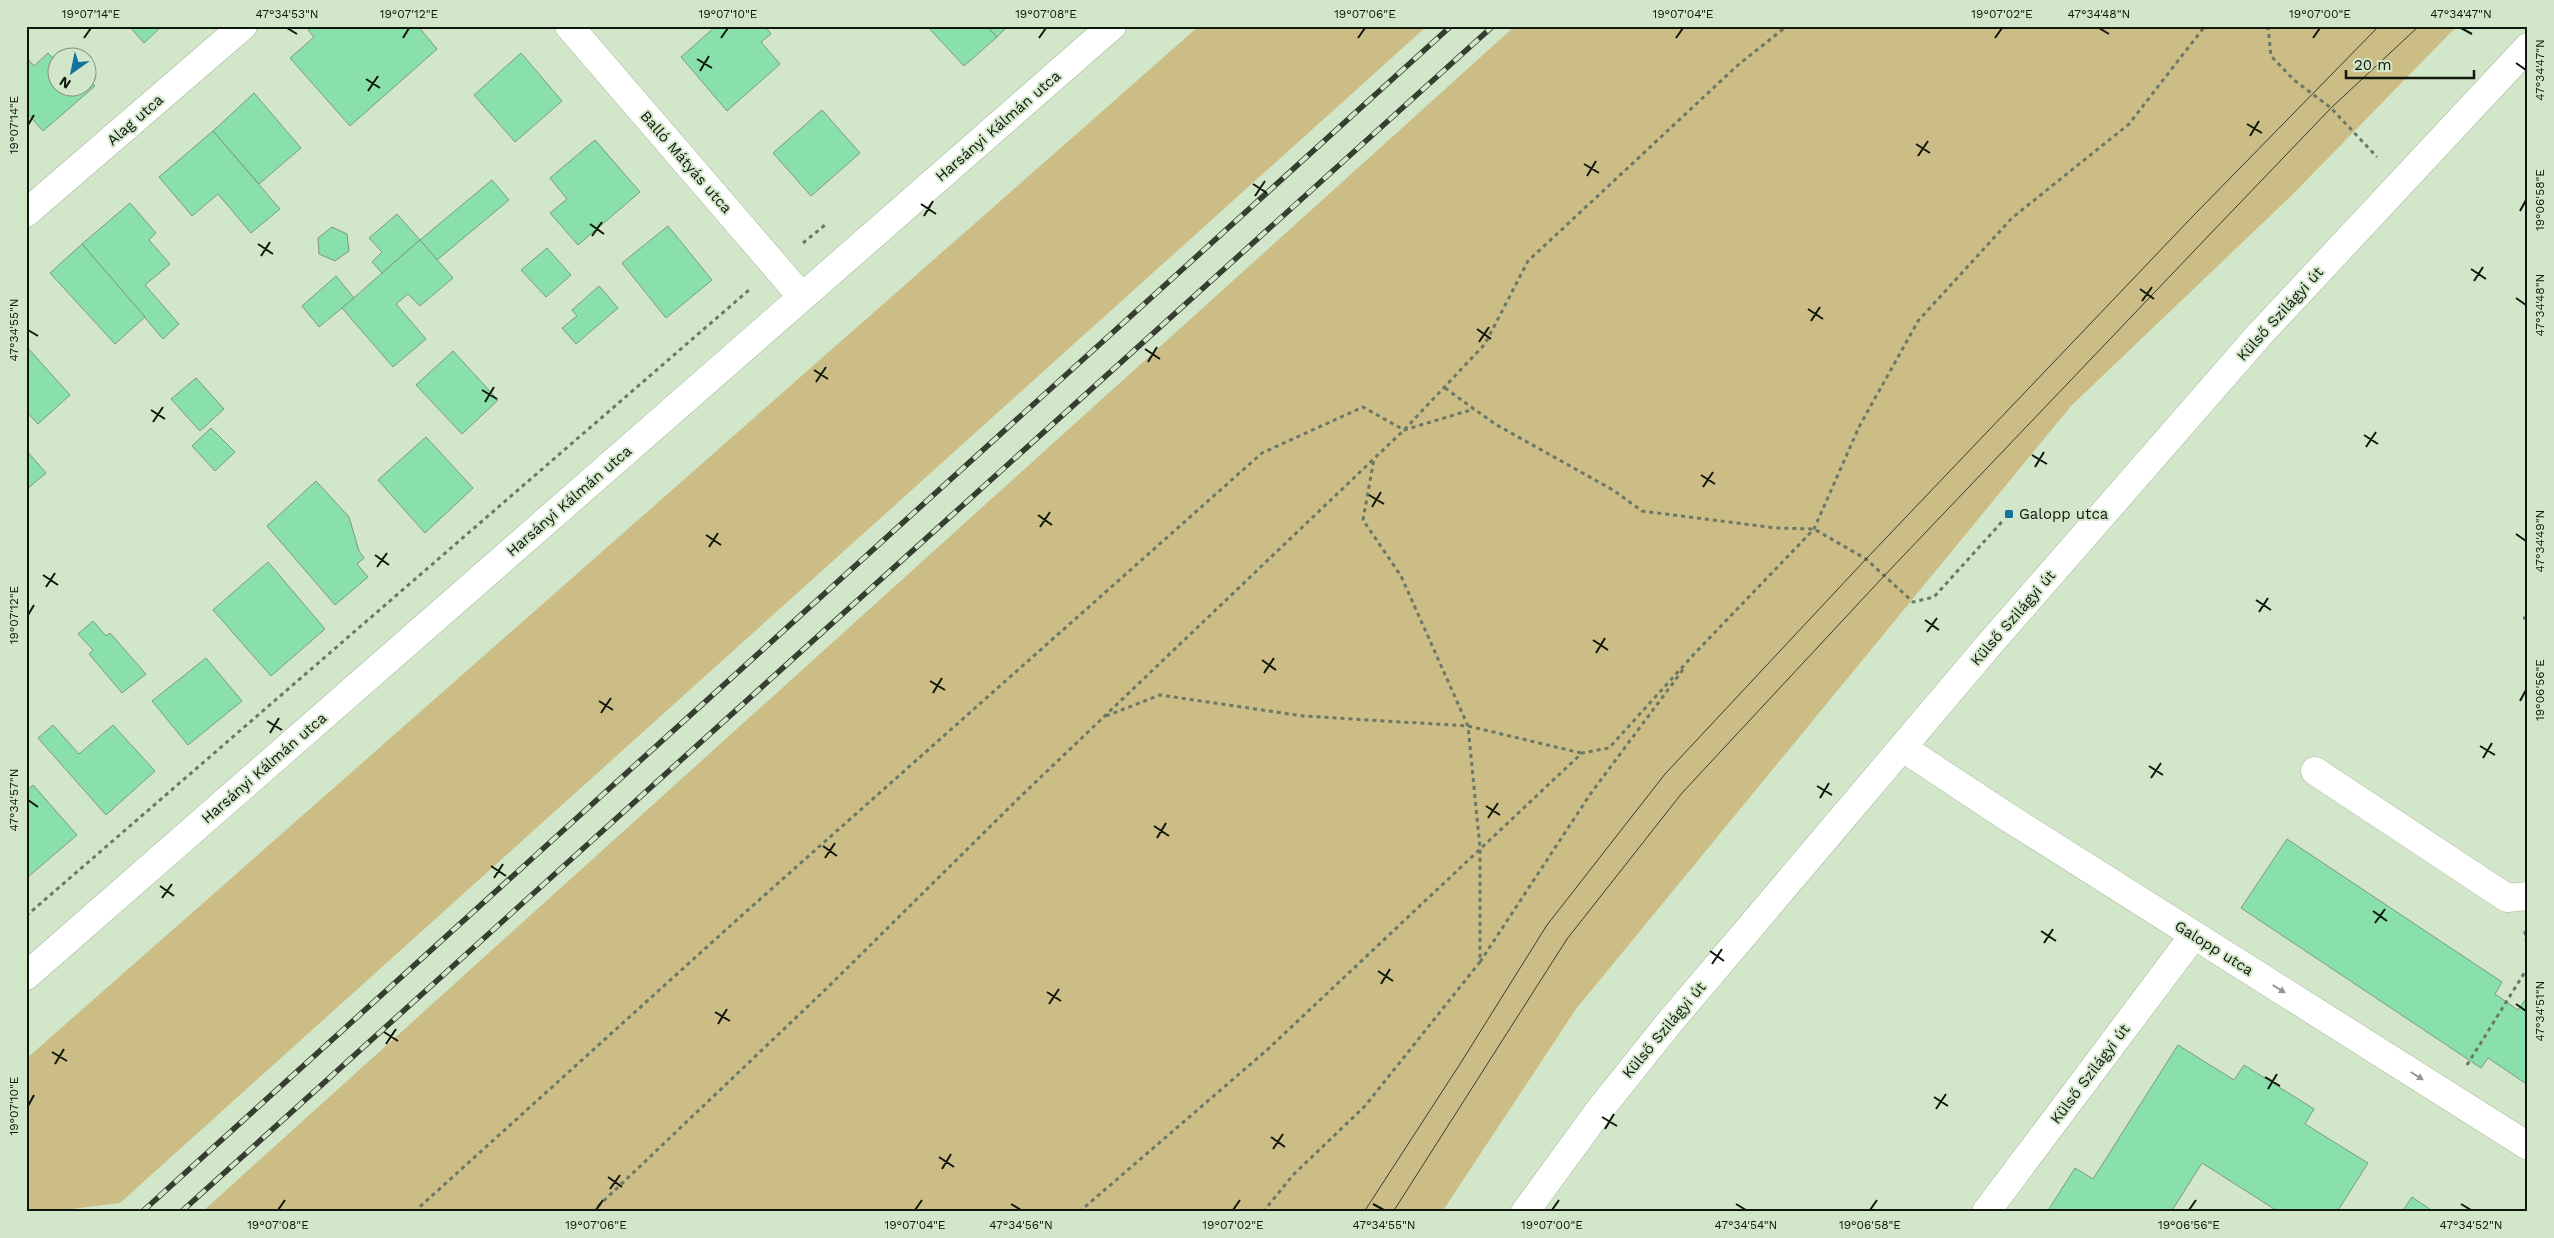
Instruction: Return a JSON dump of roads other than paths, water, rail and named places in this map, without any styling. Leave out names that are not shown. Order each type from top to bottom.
[{"type":"street","name":"Alag utca","points":[[26,213],[243,26]]},
{"type":"street","name":"Balló Mátyás utca","points":[[569,26],[802,297]]},
{"type":"street","name":"Harsányi Kálmán utca","points":[[26,976],[1112,26]]},
{"type":"street","name":"Külső Szilágyi út","points":[[1525,1212],[1598,1112],[1669,1023],[1988,646],[2260,334],[2528,48]]},
{"type":"street","name":"Galopp utca","points":[[1903,748],[2528,1146]]},
{"type":"street","points":[[2316,771],[2507,898],[2528,896]]},
{"type":"street","name":"Külső Szilágyi út","points":[[1986,1212],[2194,935]]},
{"type":"tram line","points":[[1364,1212],[1547,925],[1665,774],[1866,559],[2193,216],[2379,26]]},
{"type":"tram line","points":[[1393,1212],[1567,939],[1682,793],[1884,576],[2331,108],[2419,26]]},
{"type":"railway","points":[[142,1212],[1451,26]]},
{"type":"railway","points":[[181,1212],[1493,26]]},
{"type":"place","name":"Galopp utca","points":[[2009,514]]}]
